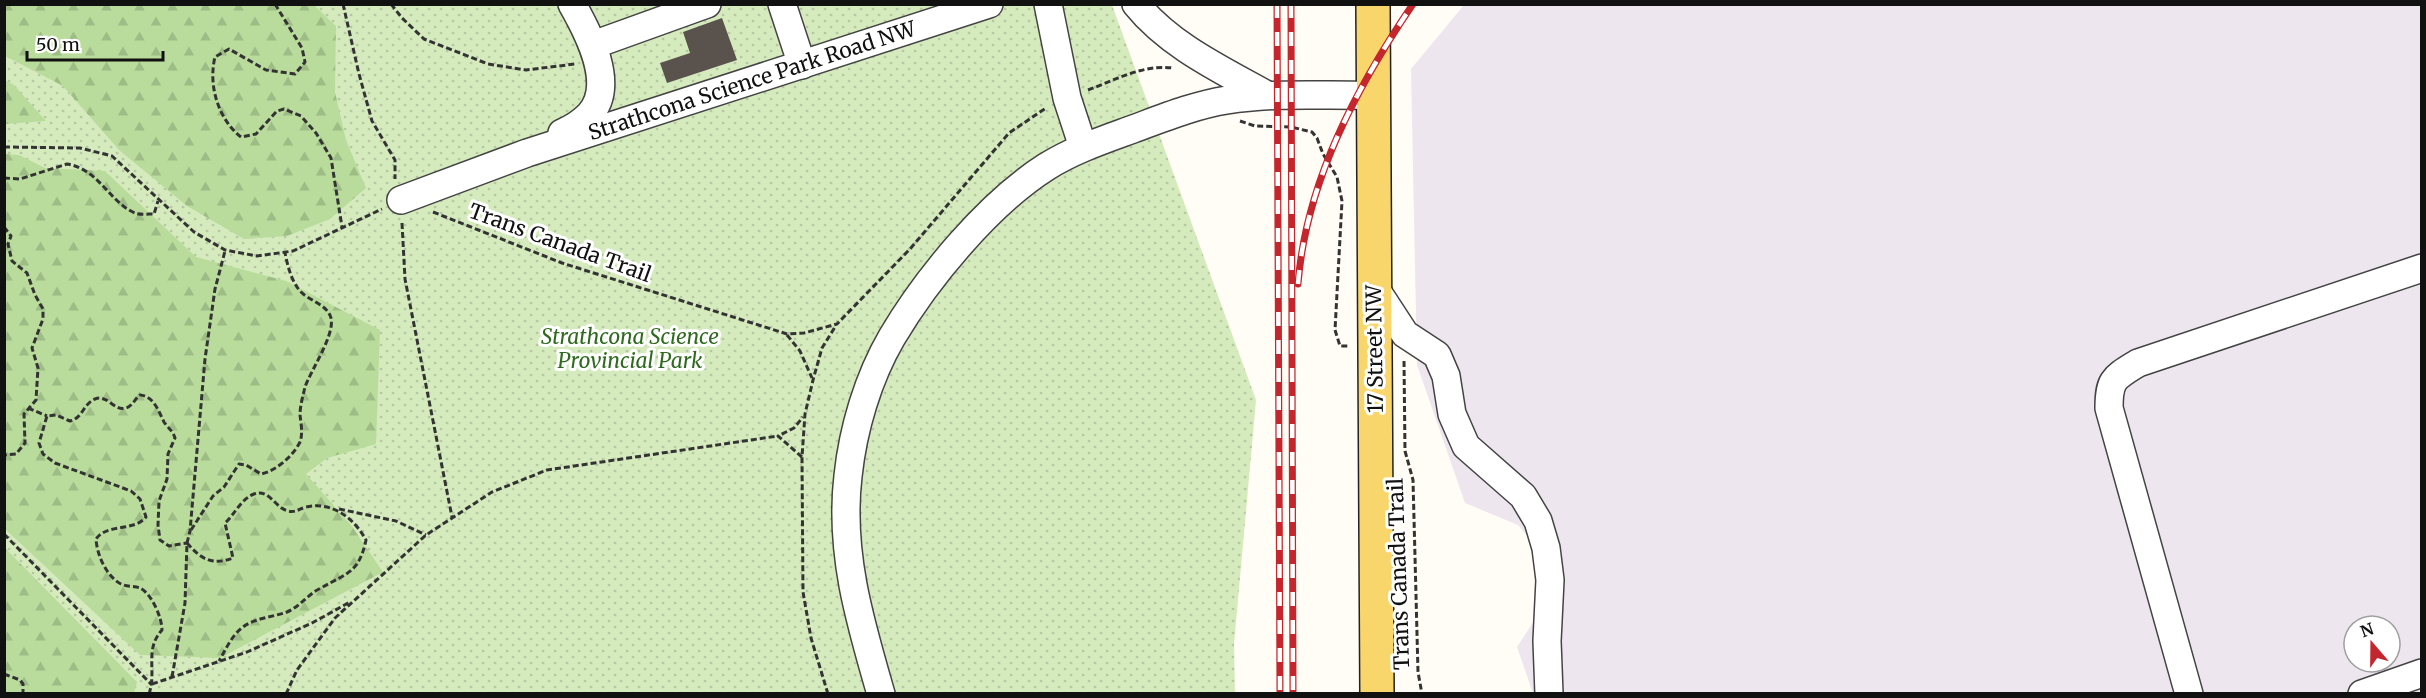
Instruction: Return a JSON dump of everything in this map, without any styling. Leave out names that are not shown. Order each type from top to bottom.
[{"type":"main road","name":"17 Street NW","points":[[1373,4],[1377,693]]},
{"type":"main road","points":[[1377,546],[1394,693]]},
{"type":"street","name":"Strathcona Science Park Road NW","points":[[515,157],[568,130],[590,114],[599,97],[600,69],[589,34],[572,4]]},
{"type":"street","points":[[595,53],[707,4]]},
{"type":"street","points":[[782,4],[802,65]]},
{"type":"street","name":"Strathcona Science Park Road NW","points":[[401,200],[515,157],[989,4]]},
{"type":"street","points":[[1048,4],[1067,98],[1083,147]]},
{"type":"street","points":[[1136,4],[1152,24],[1217,68],[1265,94]]},
{"type":"street","points":[[881,693],[854,597],[846,523],[848,476],[859,422],[871,381],[892,338],[960,244],[1010,194],[1046,167],[1083,147],[1173,114],[1224,100],[1265,94],[1373,95]]},
{"type":"street","points":[[2189,693],[2109,408],[2109,388],[2119,375],[2138,363],[2421,268]]},
{"type":"street","points":[[1374,285],[1405,334],[1437,355],[1446,376],[1452,414],[1466,446],[1523,496],[1538,520],[1546,548],[1550,580],[1547,641],[1550,693]]},
{"type":"street","points":[[2362,693],[2421,673]]},
{"type":"path","points":[[275,4],[302,48],[305,62],[295,74],[266,70],[229,49],[215,57],[211,73],[216,98],[230,128],[241,136],[256,134],[277,111],[284,109],[301,116],[316,133],[331,158],[342,228]]},
{"type":"path","points":[[343,4],[358,74],[372,121],[395,160],[396,194],[401,200],[405,279],[452,518]]},
{"type":"path","points":[[391,4],[424,39],[488,64],[526,70],[595,53]]},
{"type":"path","points":[[1086,91],[1147,69],[1164,67],[1180,69]]},
{"type":"path","points":[[828,693],[811,638],[803,592],[802,457],[805,414],[822,348],[837,324],[910,249],[1009,134],[1034,114],[1049,106]]},
{"type":"path","points":[[1236,118],[1255,126],[1306,129],[1317,138],[1323,154],[1337,177],[1341,189],[1342,215],[1335,330],[1340,346],[1352,346]]},
{"type":"path","points":[[4,147],[80,148],[112,156],[194,232],[225,250],[257,256],[293,251],[401,200]]},
{"type":"path","points":[[4,178],[20,179],[67,164],[92,175],[123,206],[137,214],[154,213],[159,201]]},
{"type":"path","name":"Trans Canada Trail","points":[[401,200],[562,263],[787,334],[804,333],[837,324]]},
{"type":"path","points":[[4,227],[11,236],[8,243],[12,261],[27,273],[43,309],[43,320],[32,348],[38,368],[38,389],[36,400],[28,408],[23,420],[25,443],[16,454],[4,455]]},
{"type":"path","points":[[172,676],[185,603],[187,543],[190,531],[205,359],[215,289],[225,250]]},
{"type":"path","points":[[190,531],[213,496],[224,487],[239,464],[246,465],[261,474],[268,472],[278,467],[300,442],[302,423],[300,413],[306,386],[327,339],[331,319],[326,310],[302,294],[297,287],[284,252]]},
{"type":"path","points":[[787,334],[800,351],[813,380]]},
{"type":"path","name":"Trans Canada Trail","points":[[1402,352],[1405,451],[1413,480],[1417,653],[1422,693]]},
{"type":"path","points":[[28,408],[47,416],[56,415],[70,421],[80,417],[88,404],[98,398],[124,408],[130,406],[140,395],[148,397],[161,410],[165,422],[176,438],[168,454],[168,479],[159,501],[160,540],[169,546],[187,543]]},
{"type":"path","points":[[286,693],[297,670],[335,618],[426,534],[492,492],[547,470],[778,436],[794,428],[805,414]]},
{"type":"path","points":[[47,416],[39,443],[47,458],[104,482],[125,488],[140,500],[146,516],[143,520],[99,535],[96,539],[97,548],[108,572],[121,584],[141,588],[149,597],[162,622],[162,630],[154,639],[151,648],[152,685],[149,693]]},
{"type":"path","points":[[778,436],[802,457]]},
{"type":"path","points":[[187,543],[198,556],[206,560],[225,561],[233,558],[225,523],[243,501],[256,493],[264,493],[273,503],[288,511],[295,512],[306,507],[336,508],[396,521],[426,534]]},
{"type":"path","points":[[219,661],[234,636],[244,626],[288,612],[302,604],[320,588],[346,576],[357,567],[363,555],[366,540],[351,521],[336,508]]},
{"type":"path","points":[[4,534],[152,685]]},
{"type":"path","points":[[152,685],[172,676],[247,652],[312,624],[357,598]]},
{"type":"path","points":[[4,674],[20,680],[23,684],[23,693]]},
{"type":"shaded area","points":[[1464,5],[2421,5],[2421,693],[1533,693],[1517,647],[1541,610],[1545,594],[1529,538],[1518,525],[1465,503],[1417,365],[1411,69]]},
{"type":"green space","points":[[5,4],[314,5],[336,26],[335,92],[346,140],[366,188],[330,219],[287,236],[244,239],[187,206],[119,150],[63,86],[5,56]]},
{"type":"green space","name":"Strathcona Science Provincial Park","points":[[4,5],[1112,5],[1256,400],[1234,644],[1235,693],[5,693]]},
{"type":"green space","points":[[5,80],[14,85],[46,121],[5,124]]},
{"type":"green space","points":[[5,154],[19,155],[45,168],[105,171],[196,257],[286,281],[380,330],[376,444],[327,458],[306,474],[351,525],[383,572],[220,658],[140,655],[5,529]]},
{"type":"green space","points":[[5,548],[137,682],[134,693],[5,693]]},
{"type":"building","points":[[722,18],[737,60],[667,83],[660,63],[690,53],[683,32]]},
{"type":"railway","points":[[1277,4],[1280,694]]},
{"type":"railway","points":[[1291,4],[1293,694]]},
{"type":"railway","points":[[1298,284],[1311,209],[1337,137],[1372,69],[1413,4]]}]
